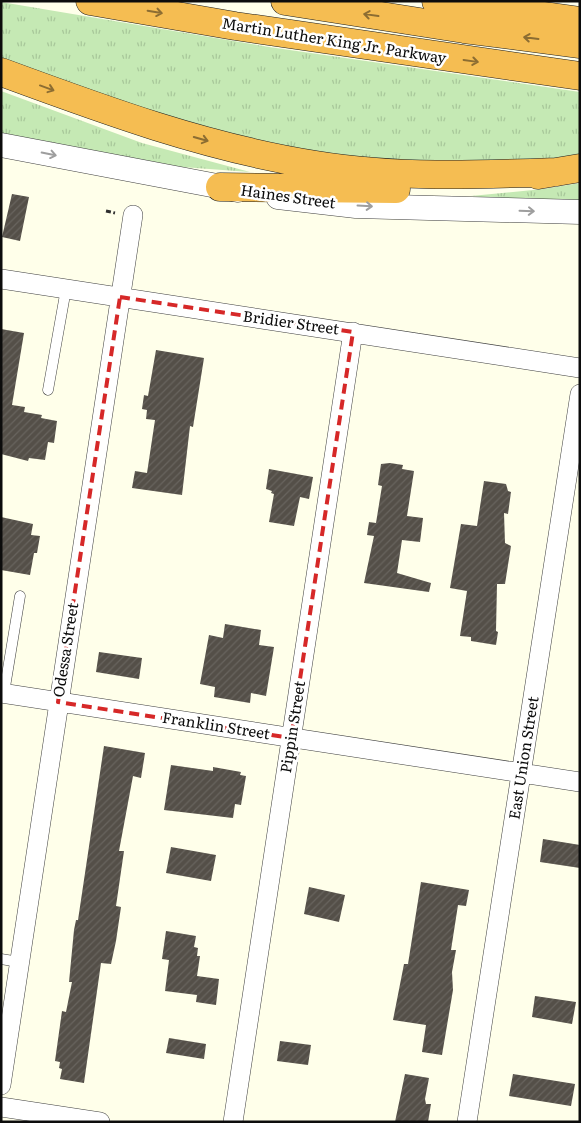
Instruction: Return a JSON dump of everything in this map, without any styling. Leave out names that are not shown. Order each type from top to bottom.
[{"type":"highway","name":"Martin Luther King Jr. Parkway","points":[[90,1],[253,29],[580,76]]},
{"type":"highway","name":"Martin Luther King Jr. Parkway","points":[[285,1],[464,29],[580,44]]},
{"type":"highway","points":[[436,1],[580,20]]},
{"type":"highway","points":[[1,72],[130,119],[232,148],[315,165],[360,171],[448,176],[568,170]]},
{"type":"highway","points":[[220,187],[372,190],[452,186],[568,170]]},
{"type":"street","name":"Haines Street","points":[[1,145],[220,187],[316,202],[356,206],[580,212]]},
{"type":"street","name":"Odessa Street","points":[[1,1085],[10,961],[58,702],[133,215]]},
{"type":"street","name":"Bridier Street","points":[[1,279],[580,368]]},
{"type":"street","name":"Pippin Street","points":[[233,1122],[353,332]]},
{"type":"street","name":"East Union Street","points":[[467,1122],[580,394]]},
{"type":"street","name":"Franklin Street","points":[[2,693],[580,782]]},
{"type":"street","points":[[1,1107],[100,1122]]},
{"type":"lane","points":[[48,390],[66,289]]},
{"type":"lane","points":[[2,693],[20,596]]},
{"type":"highlighted area","points":[[120,297],[353,332],[291,738],[58,702]]},
{"type":"green space","points":[[1,2],[269,47],[580,92],[580,157],[413,166],[233,142],[1,61]]},
{"type":"green space","points":[[1,91],[142,143],[250,172],[182,167],[1,140]]},
{"type":"green space","points":[[580,183],[580,207],[471,196],[543,189]]},
{"type":"building","points":[[12,194],[29,197],[20,241],[2,237]]},
{"type":"building","points":[[1,329],[24,333],[12,405],[25,407],[24,412],[42,415],[41,418],[57,421],[54,443],[48,442],[45,460],[29,458],[28,461],[1,454]]},
{"type":"building","points":[[156,350],[204,358],[193,427],[190,426],[182,495],[132,488],[135,471],[147,473],[155,420],[146,419],[147,410],[142,409],[144,395],[148,396]]},
{"type":"building","points":[[381,464],[403,465],[402,469],[414,471],[407,516],[423,518],[420,542],[402,540],[397,573],[431,583],[429,592],[364,583],[374,536],[367,535],[369,522],[376,523],[382,486],[378,485]]},
{"type":"building","points":[[269,469],[313,477],[309,499],[300,497],[294,526],[269,522],[274,494],[266,489]]},
{"type":"building","points":[[484,481],[506,484],[508,491],[511,492],[508,514],[504,513],[505,543],[511,546],[505,584],[497,584],[496,631],[498,632],[496,645],[471,641],[471,637],[460,636],[467,591],[450,588],[461,524],[477,526]]},
{"type":"building","points":[[1,517],[33,524],[31,535],[40,536],[37,553],[34,553],[30,575],[1,570]]},
{"type":"building","points":[[225,624],[261,630],[259,645],[274,647],[266,696],[251,693],[250,703],[214,697],[215,687],[200,684],[209,635],[223,638]]},
{"type":"building","points":[[99,652],[142,658],[139,679],[96,672]]},
{"type":"building","points":[[104,746],[145,753],[141,778],[133,776],[119,851],[124,851],[116,906],[121,907],[116,941],[111,964],[101,963],[84,1083],[60,1079],[62,1069],[59,1068],[60,1062],[55,1061],[62,1011],[66,1012],[72,982],[69,982],[74,930],[76,920],[78,920]]},
{"type":"building","points":[[171,765],[213,771],[213,767],[241,772],[240,775],[246,776],[241,805],[235,804],[233,818],[164,810]]},
{"type":"building","points":[[543,839],[580,845],[580,868],[540,862]]},
{"type":"building","points":[[171,847],[216,855],[211,881],[166,873]]},
{"type":"building","points":[[421,882],[469,890],[466,906],[458,905],[451,950],[456,950],[452,972],[453,990],[442,1055],[422,1052],[426,1025],[393,1020],[404,964],[408,964]]},
{"type":"building","points":[[309,887],[345,895],[339,922],[304,914]]},
{"type":"building","points":[[166,931],[196,936],[194,947],[198,948],[197,956],[200,956],[197,976],[219,979],[216,1005],[196,1002],[197,995],[165,991],[169,960],[162,959]]},
{"type":"building","points":[[535,996],[576,1002],[572,1024],[532,1017]]},
{"type":"building","points":[[169,1038],[206,1044],[204,1059],[166,1053]]},
{"type":"building","points":[[280,1041],[311,1045],[308,1065],[277,1061]]},
{"type":"building","points":[[405,1074],[429,1078],[425,1099],[426,1104],[431,1104],[428,1122],[395,1122]]},
{"type":"building","points":[[513,1074],[575,1084],[571,1106],[509,1096]]}]
